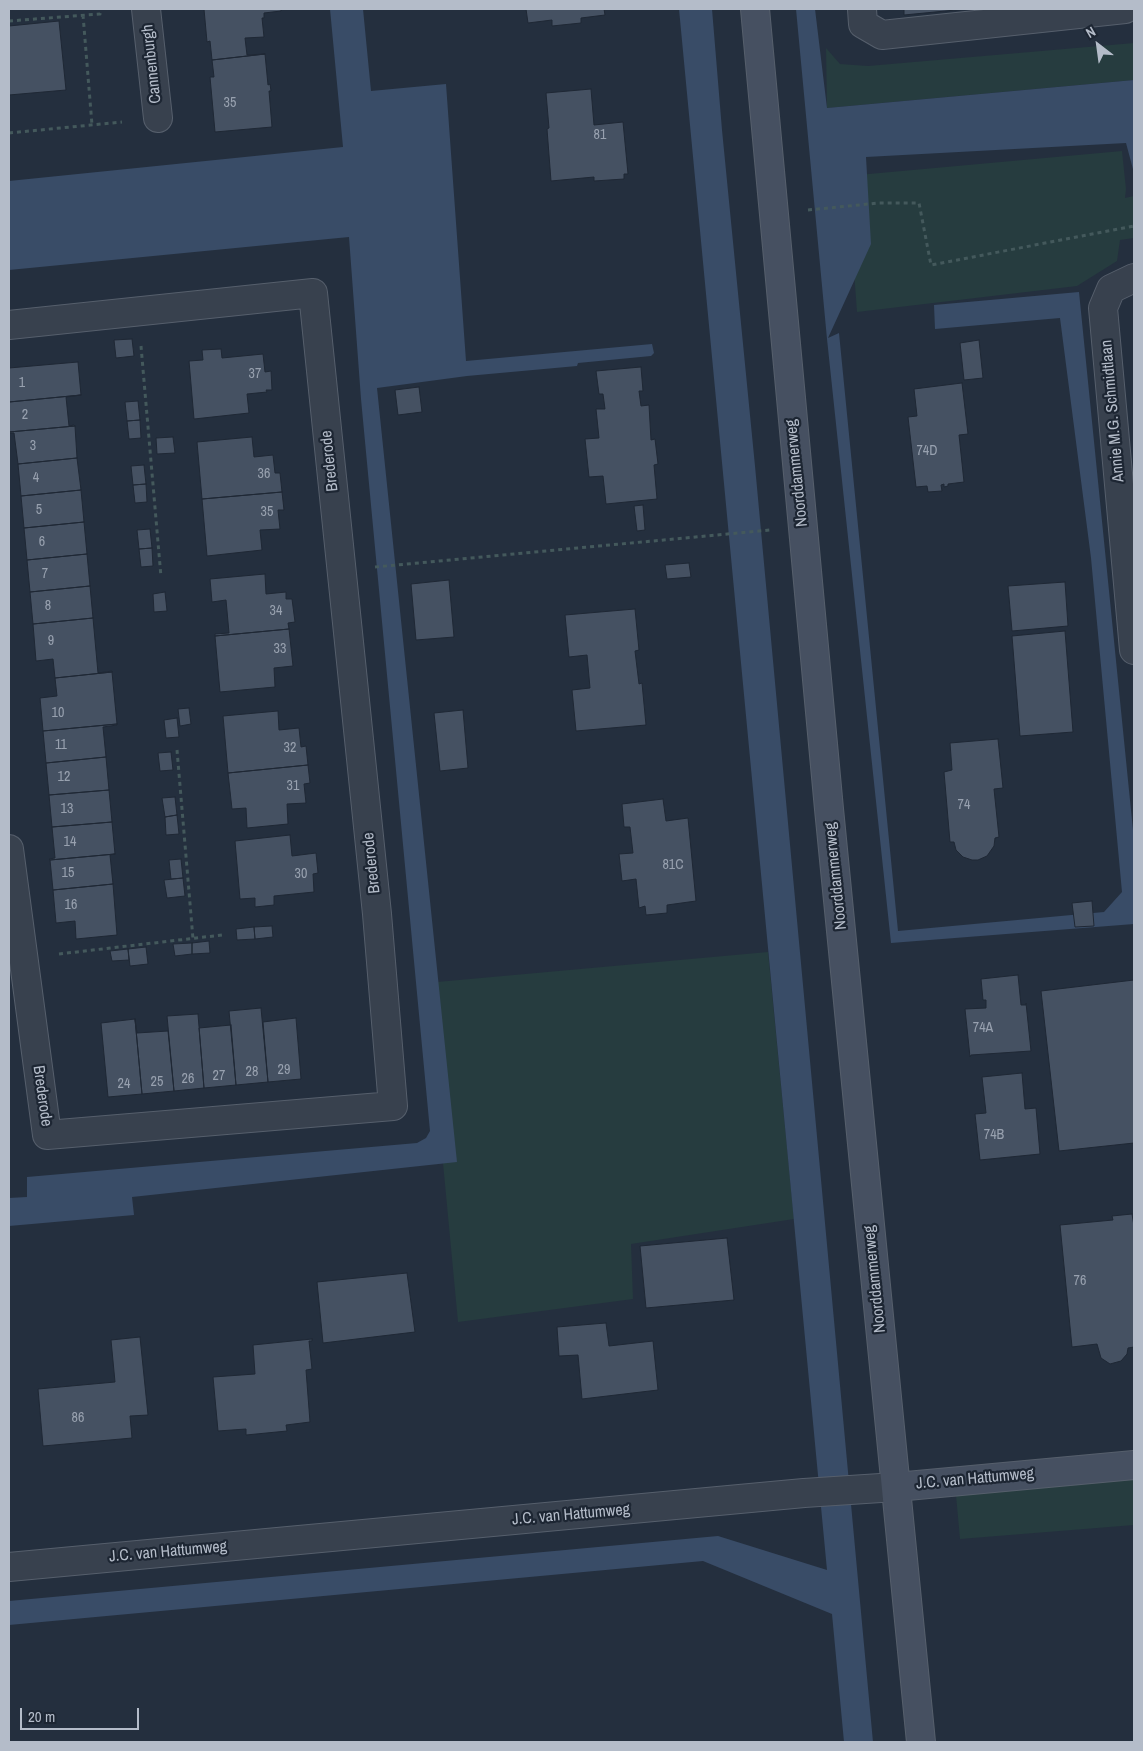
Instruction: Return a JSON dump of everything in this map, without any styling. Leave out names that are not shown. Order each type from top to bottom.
[{"type":"street","name":"Cannenburgh","points":[[146,9],[158,118]]},
{"type":"street","name":"Noorddammerweg","points":[[754,9],[829,808],[921,1742]]},
{"type":"street","points":[[862,9],[863,24],[882,35],[1125,9]]},
{"type":"street","name":"Annie M.G. Schmidtlaan","points":[[1134,278],[1111,289],[1103,308],[1131,582],[1134,650]]},
{"type":"street","name":"Brederode","points":[[9,325],[313,293],[375,894],[393,1106],[47,1135],[9,849]]},
{"type":"street","name":"J.C. van Hattumweg","points":[[9,1567],[804,1493],[896,1487],[1134,1465]]},
{"type":"path","points":[[9,21],[100,14],[99,9]]},
{"type":"path","points":[[82,15],[92,125]]},
{"type":"path","points":[[9,133],[158,118]]},
{"type":"path","points":[[808,210],[879,202],[918,204],[931,265],[1134,226]]},
{"type":"path","points":[[138,312],[161,577]]},
{"type":"path","points":[[374,567],[770,530]]},
{"type":"path","points":[[177,750],[193,939]]},
{"type":"path","points":[[23,958],[222,935]]},
{"type":"green space","points":[[1134,43],[1134,80],[827,108],[826,48],[840,64],[868,66]]},
{"type":"green space","points":[[1122,151],[1126,189],[1125,198],[1134,196],[1134,238],[1120,240],[1117,261],[1077,286],[857,312],[847,176]]},
{"type":"green space","points":[[768,952],[794,1219],[631,1244],[633,1299],[458,1322],[426,983]]},
{"type":"green space","points":[[1134,1479],[1134,1525],[960,1539],[956,1495]]},
{"type":"water","points":[[330,9],[363,9],[371,91],[446,84],[466,361],[652,344],[654,353],[651,356],[578,363],[577,366],[467,376],[377,388],[457,1162],[132,1197],[134,1215],[9,1226],[9,1198],[27,1197],[27,1177],[417,1143],[426,1138],[430,1131],[361,399],[349,237],[9,270],[9,181],[343,147]]},
{"type":"water","points":[[679,9],[712,9],[873,1742],[844,1742],[832,1614],[703,1561],[9,1625],[9,1601],[718,1536],[827,1570]]},
{"type":"water","points":[[796,9],[815,9],[827,108],[1134,80],[1134,173],[1126,143],[866,157],[871,244],[828,338],[839,333],[898,931],[1104,912],[1122,892],[1091,558],[1060,318],[935,329],[934,305],[1079,292],[1134,840],[1134,924],[891,943],[827,339]]},
{"type":"building","points":[[204,9],[281,9],[281,11],[264,13],[264,18],[262,18],[264,37],[245,38],[247,55],[265,54],[212,60],[210,41],[207,42]]},
{"type":"building","points":[[526,9],[604,9],[605,15],[581,18],[581,23],[552,26],[552,20],[528,23]]},
{"type":"building","points":[[904,9],[966,9],[904,15]]},
{"type":"building","points":[[59,21],[66,90],[9,95],[9,26]]},
{"type":"building","points":[[265,54],[268,85],[270,84],[271,91],[269,91],[272,127],[215,132],[210,77],[214,77],[212,60]]},
{"type":"building","points":[[591,89],[594,125],[623,122],[628,174],[624,174],[624,179],[594,181],[594,177],[551,181],[546,93]]},
{"type":"building","points":[[132,339],[134,356],[116,358],[114,340]]},
{"type":"building","points":[[979,340],[983,378],[964,380],[960,343]]},
{"type":"building","points":[[221,349],[222,358],[263,354],[265,372],[271,371],[272,390],[247,394],[249,413],[194,419],[189,361],[203,360],[202,350]]},
{"type":"building","points":[[78,362],[81,395],[9,402],[9,368]]},
{"type":"building","points":[[641,367],[643,391],[639,391],[641,406],[649,405],[651,440],[655,439],[658,464],[654,465],[657,499],[606,504],[603,476],[589,477],[585,439],[599,438],[596,409],[605,409],[603,394],[599,394],[596,371]]},
{"type":"building","points":[[962,383],[968,434],[959,435],[964,482],[948,484],[948,486],[944,487],[944,484],[941,485],[942,491],[928,492],[927,486],[916,487],[908,417],[917,416],[914,389]]},
{"type":"building","points":[[419,387],[422,412],[398,415],[395,390]]},
{"type":"building","points":[[81,395],[66,397],[69,426],[75,426],[9,432],[9,402]]},
{"type":"building","points":[[138,401],[140,420],[127,421],[125,402]]},
{"type":"building","points":[[140,420],[141,438],[129,439],[127,421]]},
{"type":"building","points":[[75,426],[77,458],[18,464],[14,433],[9,432]]},
{"type":"building","points":[[173,437],[175,453],[157,454],[156,438]]},
{"type":"building","points":[[252,437],[254,457],[273,455],[275,473],[280,473],[282,492],[202,499],[197,442]]},
{"type":"building","points":[[77,458],[81,490],[21,496],[18,464]]},
{"type":"building","points":[[144,465],[146,484],[133,485],[131,466]]},
{"type":"building","points":[[146,484],[147,502],[135,503],[133,485]]},
{"type":"building","points":[[81,490],[84,522],[24,528],[21,496]]},
{"type":"building","points":[[282,492],[284,510],[278,510],[280,529],[260,530],[262,550],[207,556],[202,499]]},
{"type":"building","points":[[643,505],[645,530],[637,531],[634,506]]},
{"type":"building","points":[[84,522],[87,554],[27,560],[24,528]]},
{"type":"building","points":[[150,529],[152,548],[139,549],[137,530]]},
{"type":"building","points":[[152,548],[153,566],[141,567],[139,549]]},
{"type":"building","points":[[87,554],[90,586],[30,592],[27,560]]},
{"type":"building","points":[[689,563],[691,577],[667,579],[665,565]]},
{"type":"building","points":[[265,574],[266,594],[286,592],[286,599],[292,599],[295,622],[288,623],[289,629],[215,636],[215,634],[229,633],[226,600],[212,602],[210,579]]},
{"type":"building","points":[[449,580],[454,637],[416,640],[411,584]]},
{"type":"building","points":[[1065,582],[1068,626],[1012,631],[1008,586]]},
{"type":"building","points":[[90,586],[93,618],[33,624],[30,592]]},
{"type":"building","points":[[165,592],[167,611],[154,612],[153,594]]},
{"type":"building","points":[[635,609],[639,650],[635,651],[639,684],[642,683],[646,725],[576,731],[572,690],[590,688],[587,655],[569,657],[565,615]]},
{"type":"building","points":[[93,618],[98,673],[112,672],[55,678],[53,659],[36,661],[33,624]]},
{"type":"building","points":[[289,629],[293,666],[274,668],[275,687],[220,692],[215,636]]},
{"type":"building","points":[[1065,631],[1073,732],[1020,736],[1012,636]]},
{"type":"building","points":[[112,672],[117,724],[43,731],[40,698],[57,696],[55,678]]},
{"type":"building","points":[[189,708],[191,724],[180,726],[178,709]]},
{"type":"building","points":[[463,710],[468,768],[440,771],[434,713]]},
{"type":"building","points":[[278,711],[279,730],[299,728],[301,747],[306,746],[308,765],[228,773],[223,716]]},
{"type":"building","points":[[177,718],[179,737],[166,738],[164,720]]},
{"type":"building","points":[[117,724],[103,727],[106,757],[46,763],[43,731]]},
{"type":"building","points":[[998,739],[1003,788],[994,789],[999,837],[995,838],[994,846],[987,856],[978,860],[972,860],[963,857],[956,850],[954,842],[950,842],[944,772],[952,770],[950,743]]},
{"type":"building","points":[[171,752],[173,770],[160,771],[158,753]]},
{"type":"building","points":[[106,757],[109,790],[49,795],[46,763]]},
{"type":"building","points":[[308,765],[310,783],[304,784],[306,803],[287,804],[288,824],[247,828],[246,808],[232,809],[228,773]]},
{"type":"building","points":[[109,790],[112,822],[52,827],[49,795]]},
{"type":"building","points":[[175,797],[177,815],[165,817],[162,798]]},
{"type":"building","points":[[663,799],[666,821],[688,818],[696,901],[667,905],[667,913],[646,915],[645,906],[639,908],[636,879],[622,881],[619,854],[633,853],[630,827],[624,827],[622,804]]},
{"type":"building","points":[[177,815],[179,834],[166,835],[165,817]]},
{"type":"building","points":[[112,822],[115,854],[49,859],[55,858],[52,827]]},
{"type":"building","points":[[290,835],[292,856],[316,853],[318,873],[313,874],[314,892],[274,896],[274,905],[255,907],[255,898],[240,899],[235,841]]},
{"type":"building","points":[[115,854],[110,855],[113,884],[53,890],[50,860]]},
{"type":"building","points":[[181,859],[183,878],[171,879],[169,860]]},
{"type":"building","points":[[183,878],[185,896],[167,898],[164,880]]},
{"type":"building","points":[[113,884],[117,935],[76,939],[75,921],[56,923],[53,890]]},
{"type":"building","points":[[1092,901],[1094,926],[1075,927],[1072,903]]},
{"type":"building","points":[[272,926],[273,937],[255,939],[254,927]]},
{"type":"building","points":[[254,927],[255,939],[237,940],[236,929]]},
{"type":"building","points":[[209,941],[210,953],[192,954],[192,943]]},
{"type":"building","points":[[192,943],[192,954],[175,956],[173,944]]},
{"type":"building","points":[[146,947],[148,964],[130,966],[128,949]]},
{"type":"building","points":[[128,949],[129,960],[112,961],[110,951]]},
{"type":"building","points":[[1018,975],[1021,1005],[1026,1005],[1026,1003],[1031,1051],[971,1055],[970,1057],[965,1009],[986,1008],[986,1000],[983,1000],[981,979]]},
{"type":"building","points":[[1134,980],[1134,1143],[1059,1151],[1041,991]]},
{"type":"building","points":[[261,1008],[268,1082],[236,1085],[229,1011]]},
{"type":"building","points":[[198,1014],[204,1088],[174,1091],[167,1016]]},
{"type":"building","points":[[296,1018],[301,1079],[268,1082],[263,1022]]},
{"type":"building","points":[[135,1019],[142,1094],[108,1097],[101,1023]]},
{"type":"building","points":[[135,1019],[137,1033],[168,1031],[174,1091],[142,1094]]},
{"type":"building","points":[[231,1025],[236,1085],[204,1088],[199,1028]]},
{"type":"building","points":[[1022,1073],[1025,1109],[1036,1108],[1040,1154],[980,1160],[975,1114],[986,1113],[982,1077]]},
{"type":"building","points":[[1132,1214],[1134,1226],[1134,1347],[1128,1348],[1127,1354],[1121,1361],[1110,1364],[1101,1358],[1097,1344],[1072,1347],[1060,1225],[1113,1220],[1112,1216]]},
{"type":"building","points":[[727,1238],[734,1300],[646,1308],[640,1246]]},
{"type":"building","points":[[407,1273],[415,1332],[323,1343],[317,1282]]},
{"type":"building","points":[[606,1323],[609,1346],[653,1341],[658,1390],[582,1399],[578,1355],[559,1356],[557,1327]]},
{"type":"building","points":[[140,1337],[148,1415],[130,1416],[132,1438],[43,1446],[38,1389],[115,1382],[111,1340]]},
{"type":"building","points":[[312,1339],[312,1341],[309,1341],[312,1369],[306,1370],[310,1422],[286,1425],[287,1431],[246,1435],[246,1429],[218,1431],[213,1377],[255,1374],[253,1345]]}]
